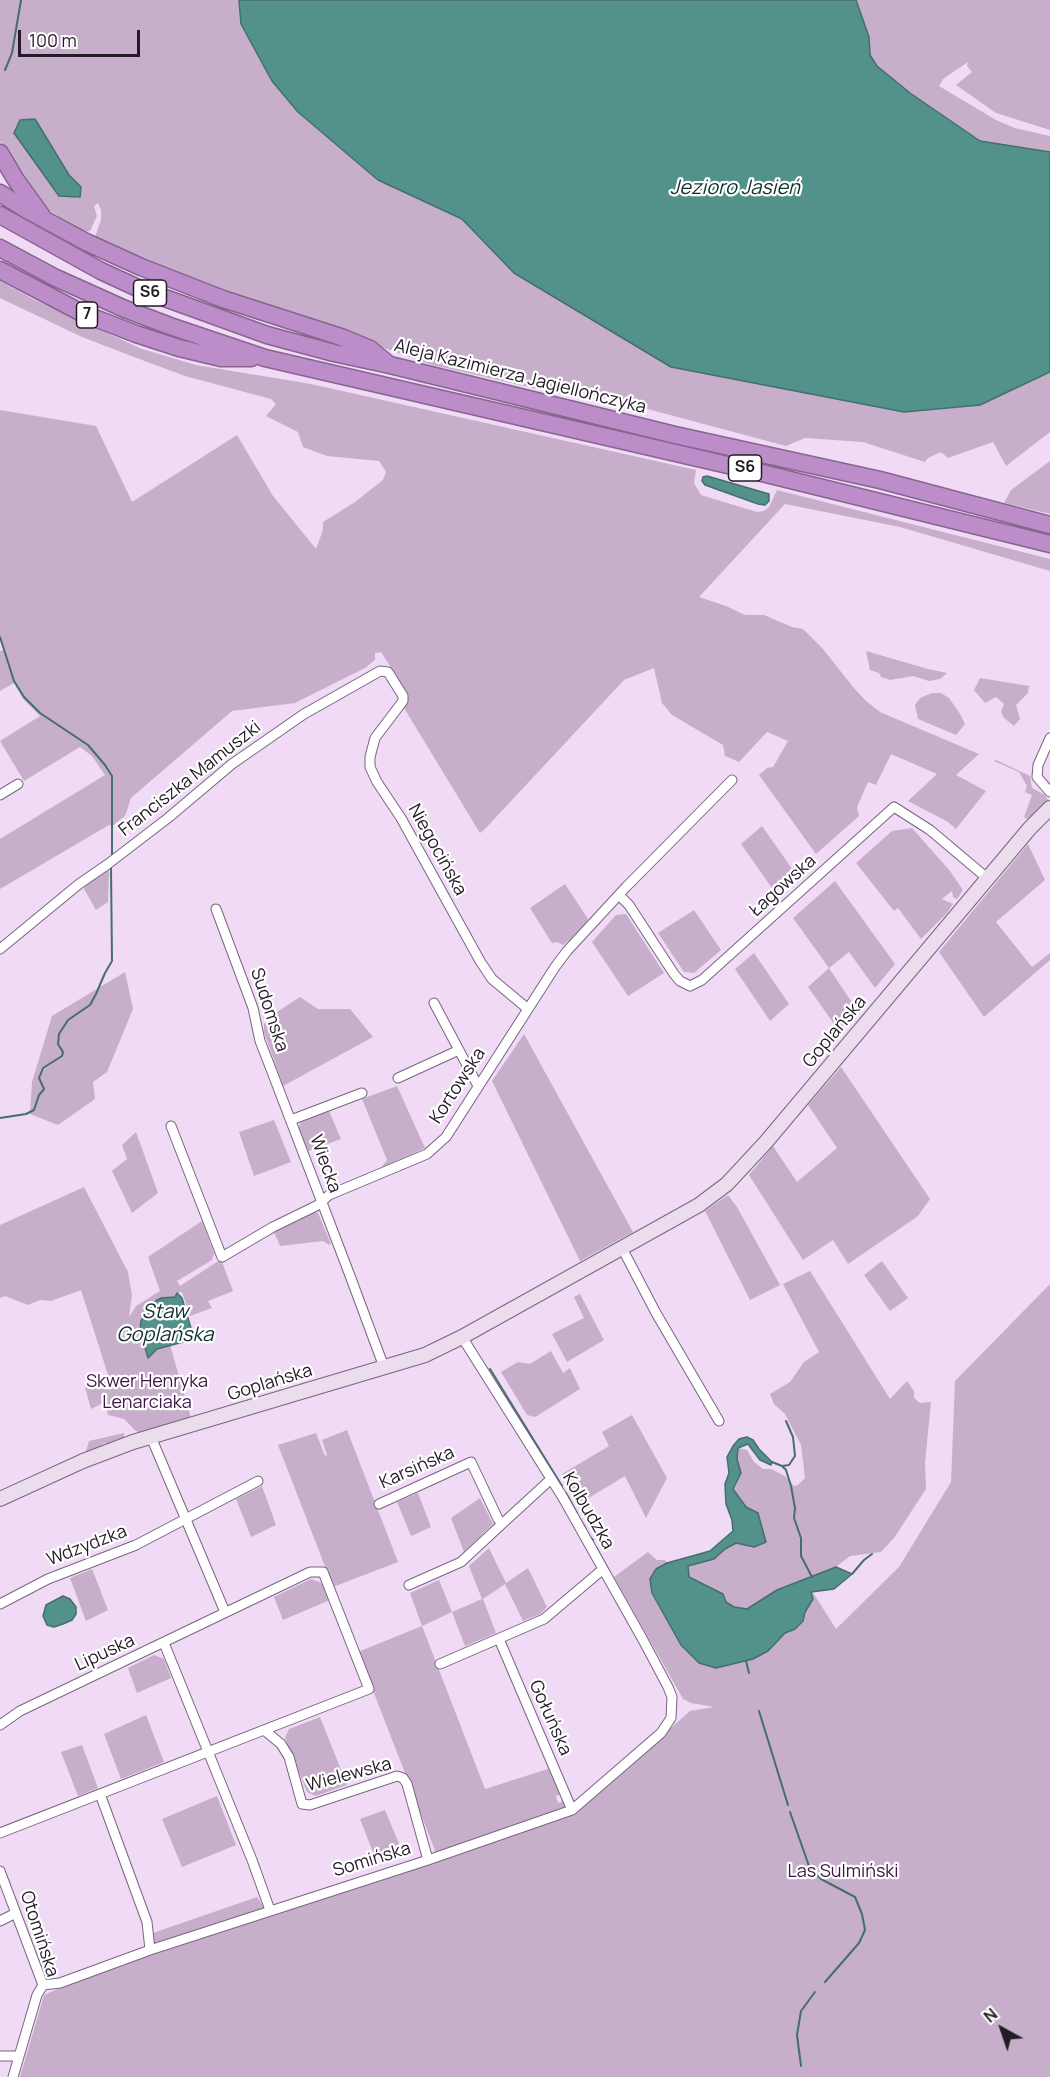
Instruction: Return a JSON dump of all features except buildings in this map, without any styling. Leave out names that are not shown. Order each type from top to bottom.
[{"type":"highway","points":[[0,153],[44,219]]},
{"type":"highway","points":[[0,193],[99,249],[186,286],[340,337],[370,349],[390,365]]},
{"type":"highway","name":"Aleja Kazimierza Jagiellończyka","points":[[0,215],[101,271],[180,305],[267,335],[675,435],[880,480],[1050,525]]},
{"type":"highway","name":"Aleja Kazimierza Jagiellończyka","points":[[0,248],[56,278],[124,309],[265,358],[758,471],[1050,544]]},
{"type":"highway","name":"7","points":[[0,270],[82,313],[179,348],[221,358],[265,358]]},
{"type":"street","name":"Franciszka Mamuszki","points":[[0,949],[79,884],[168,818],[232,764],[304,714],[380,671],[388,672],[403,696]]},
{"type":"street","name":"Niegocińska","points":[[403,696],[403,701],[375,738],[370,767],[377,782],[401,818],[480,961],[492,979],[528,1009]]},
{"type":"street","points":[[1050,738],[1038,765],[1037,777],[1050,792]]},
{"type":"street","name":"Kortowska","points":[[171,1126],[222,1257],[322,1202],[329,1195],[427,1154],[446,1137],[567,951],[732,780]]},
{"type":"street","points":[[0,795],[18,784]]},
{"type":"street","name":"Łagowska","points":[[619,895],[629,905],[674,974],[680,981],[690,986],[700,982],[894,807],[930,830],[987,879]]},
{"type":"street","name":"Goplańska","points":[[0,1499],[83,1461],[151,1437],[424,1355],[462,1337],[691,1210],[736,1174],[779,1126],[1030,828],[1050,808]]},
{"type":"street","name":"Sudomska","points":[[216,909],[253,1008],[260,1041],[291,1120]]},
{"type":"street","points":[[434,1003],[478,1086]]},
{"type":"street","points":[[398,1078],[459,1050]]},
{"type":"street","name":"Wiecka","points":[[362,1093],[291,1120],[384,1367]]},
{"type":"street","points":[[622,1248],[656,1313],[719,1421]]},
{"type":"street","name":"Kolbudzka","points":[[462,1337],[551,1479],[668,1687],[672,1707]]},
{"type":"street","points":[[151,1437],[225,1612]]},
{"type":"street","name":"Karsińska","points":[[379,1504],[471,1462],[502,1524]]},
{"type":"street","points":[[410,1585],[461,1562],[551,1479]]},
{"type":"street","name":"Wdzydzka","points":[[0,1604],[48,1579],[136,1545],[258,1481]]},
{"type":"street","points":[[440,1664],[544,1619],[602,1570]]},
{"type":"street","name":"Lipuska","points":[[0,1725],[20,1711],[225,1612],[310,1572],[323,1572],[369,1689],[264,1730]]},
{"type":"street","name":"Gołuńska","points":[[499,1639],[572,1810]]},
{"type":"street","points":[[164,1643],[270,1910]]},
{"type":"street","name":"Somińska","points":[[43,1985],[60,1983],[150,1950],[428,1860],[572,1810],[660,1733],[671,1718],[672,1707]]},
{"type":"street","points":[[0,1833],[264,1730]]},
{"type":"street","name":"Wielewska","points":[[264,1730],[281,1744],[289,1757],[302,1804],[310,1806],[398,1776],[403,1778],[407,1784],[428,1860]]},
{"type":"street","points":[[100,1794],[147,1922],[150,1950]]},
{"type":"street","name":"Otomińska","points":[[0,1871],[43,1985],[37,1995],[13,2077]]},
{"type":"street","points":[[0,1921],[16,1913]]},
{"type":"street","points":[[0,2056],[19,2056]]},
{"type":"green space","points":[[0,0],[239,0],[241,24],[272,81],[298,112],[378,180],[462,219],[514,273],[671,367],[980,405],[1050,372],[1050,432],[1006,466],[993,442],[948,458],[941,452],[928,458],[925,462],[863,442],[805,438],[786,446],[573,389],[564,395],[432,365],[168,271],[95,237],[101,220],[98,203],[94,206],[97,216],[90,231],[85,232],[49,210],[26,187],[11,165],[0,141]],"holes":[[[35,119],[80,197],[59,196],[14,133]]]},
{"type":"green space","points":[[856,0],[1050,0],[1050,130],[996,113],[956,85],[972,72],[967,66],[968,62],[943,79],[939,86],[996,120],[1015,128],[1050,136],[1050,152],[980,141],[910,93],[877,66],[870,55],[869,37]]},
{"type":"green space","points":[[0,281],[33,299],[142,349],[196,365],[311,384],[696,470],[694,483],[701,495],[757,512],[769,507],[777,490],[1050,559],[1050,571],[900,527],[785,504],[699,597],[745,615],[764,615],[792,627],[803,629],[823,649],[853,687],[880,712],[979,754],[956,775],[986,791],[956,829],[948,822],[908,801],[937,774],[891,754],[876,785],[868,782],[857,807],[859,816],[816,854],[759,775],[767,768],[773,767],[788,741],[767,732],[739,762],[725,756],[723,745],[672,715],[662,703],[654,668],[624,680],[480,833],[404,708],[407,699],[399,680],[381,652],[375,653],[375,660],[365,668],[295,703],[232,711],[131,798],[125,816],[112,826],[109,825],[0,889],[0,839],[105,775],[92,756],[80,747],[24,781],[0,741],[40,716],[23,699],[14,683],[0,691],[0,651],[4,650],[0,640],[0,410],[96,426],[132,502],[237,435],[273,496],[316,549],[323,530],[323,522],[355,502],[383,480],[386,472],[379,461],[327,456],[303,447],[298,432],[266,416],[276,404],[271,399],[185,376],[134,357],[82,337],[0,298]]},
{"type":"green space","points":[[1050,461],[1050,514],[1004,503],[1011,490]]},
{"type":"green space","points":[[866,651],[947,673],[940,679],[929,681],[913,676],[890,680],[870,670]]},
{"type":"green space","points":[[980,678],[1029,686],[1028,693],[1016,705],[1020,719],[1014,726],[1004,718],[1001,712],[1004,704],[996,697],[985,703],[974,690]]},
{"type":"green space","points":[[932,693],[941,693],[949,698],[960,714],[965,724],[956,735],[918,719],[915,705],[920,698]]},
{"type":"green space","points":[[994,761],[1030,776],[1032,788],[1045,795],[1049,802],[1029,820],[1024,817],[1032,795],[1025,792],[1027,786],[1019,772]]},
{"type":"green space","points":[[762,826],[795,873],[774,891],[741,844]]},
{"type":"green space","points":[[912,828],[950,871],[963,890],[957,899],[953,897],[952,891],[942,899],[953,904],[921,939],[898,908],[894,911],[856,863],[892,831]]},
{"type":"green space","points":[[1028,844],[1045,880],[996,922],[1032,967],[1050,953],[1050,960],[984,1017],[939,952]]},
{"type":"green space","points":[[106,870],[109,871],[108,902],[96,910],[84,889],[85,884]]},
{"type":"green space","points":[[835,881],[895,964],[875,988],[849,952],[829,968],[793,918]]},
{"type":"green space","points":[[565,884],[588,919],[585,927],[563,945],[557,942],[552,943],[530,908]]},
{"type":"green space","points":[[694,910],[721,950],[694,973],[684,972],[658,933]]},
{"type":"green space","points":[[626,914],[664,973],[628,996],[592,942],[616,915]]},
{"type":"green space","points":[[754,953],[789,1004],[770,1021],[735,969]]},
{"type":"green space","points":[[829,968],[857,1010],[839,1031],[808,987]]},
{"type":"green space","points":[[125,972],[133,1009],[107,1072],[93,1082],[95,1099],[58,1125],[30,1114],[32,1082],[52,1016]]},
{"type":"green space","points":[[300,997],[318,1009],[350,1009],[373,1037],[283,1086],[264,1032],[264,1024],[277,1012]]},
{"type":"green space","points":[[524,1034],[633,1232],[580,1261],[492,1081]]},
{"type":"green space","points":[[841,1067],[930,1199],[918,1216],[848,1264],[833,1240],[803,1260],[749,1175],[773,1146],[797,1182],[837,1148],[808,1105]]},
{"type":"green space","points":[[397,1086],[425,1148],[381,1168],[387,1160],[362,1099]]},
{"type":"green space","points":[[329,1111],[341,1139],[308,1151],[298,1128],[301,1122]]},
{"type":"green space","points":[[274,1120],[291,1162],[254,1176],[239,1132]]},
{"type":"green space","points":[[136,1132],[158,1193],[132,1213],[112,1171],[127,1159],[122,1145]]},
{"type":"green space","name":"Skwer Henryka Lenarciaka","points":[[84,1187],[128,1272],[132,1295],[129,1317],[136,1306],[160,1291],[148,1257],[202,1221],[214,1253],[212,1260],[177,1281],[180,1286],[220,1260],[231,1257],[222,1262],[233,1291],[208,1301],[212,1308],[190,1316],[182,1292],[177,1293],[175,1297],[161,1298],[152,1303],[141,1321],[140,1330],[148,1357],[157,1349],[170,1345],[191,1418],[142,1434],[124,1419],[108,1415],[105,1402],[91,1409],[85,1387],[109,1378],[81,1290],[51,1301],[40,1300],[28,1305],[5,1296],[0,1298],[0,1225]]},
{"type":"green space","points":[[728,1195],[780,1285],[750,1300],[705,1211]]},
{"type":"green space","points":[[314,1212],[318,1213],[331,1244],[323,1241],[280,1246],[274,1232],[285,1224]]},
{"type":"green space","points":[[882,1261],[908,1298],[890,1311],[864,1275]]},
{"type":"green space","points":[[810,1271],[890,1399],[907,1381],[914,1391],[914,1398],[920,1403],[931,1402],[925,1463],[926,1489],[894,1538],[881,1552],[850,1556],[836,1567],[777,1590],[747,1609],[734,1607],[726,1602],[723,1594],[689,1577],[688,1566],[714,1559],[736,1543],[754,1547],[766,1542],[758,1513],[746,1507],[733,1489],[741,1473],[737,1459],[738,1448],[747,1450],[754,1462],[763,1469],[771,1469],[785,1476],[794,1486],[805,1478],[801,1445],[785,1414],[774,1404],[770,1394],[790,1382],[804,1362],[819,1352],[783,1284]]},
{"type":"green space","name":"Las Sulmiński","points":[[1050,1284],[1050,2077],[20,2077],[44,1995],[92,1974],[150,1954],[154,1942],[153,1933],[257,1897],[268,1913],[576,1813],[690,1711],[714,1707],[691,1703],[683,1699],[614,1577],[648,1552],[657,1560],[665,1560],[667,1563],[656,1569],[656,1601],[661,1607],[768,1651],[785,1633],[795,1629],[803,1621],[805,1612],[813,1599],[812,1591],[836,1629],[899,1567],[951,1482],[955,1381]]},
{"type":"green space","points":[[580,1294],[604,1340],[567,1362],[552,1334],[584,1318],[574,1297]]},
{"type":"green space","points":[[551,1351],[563,1373],[570,1368],[580,1389],[535,1417],[527,1415],[501,1372],[518,1362],[530,1364]]},
{"type":"green space","points":[[632,1415],[667,1478],[646,1518],[625,1476],[577,1505],[562,1474],[609,1446],[602,1432]]},
{"type":"green space","points":[[347,1430],[398,1562],[333,1587],[278,1445],[316,1433],[325,1456],[327,1455],[322,1440]]},
{"type":"green space","points":[[124,1433],[124,1440],[107,1446],[106,1443],[103,1444],[104,1447],[87,1453],[89,1441]]},
{"type":"green space","points":[[262,1486],[276,1525],[251,1537],[236,1499]]},
{"type":"green space","points":[[418,1493],[431,1527],[411,1536],[397,1502]]},
{"type":"green space","points":[[480,1498],[493,1524],[464,1552],[451,1518]]},
{"type":"green space","points":[[489,1548],[506,1583],[528,1568],[547,1607],[540,1614],[523,1621],[505,1584],[483,1599],[496,1633],[465,1646],[452,1612],[482,1599],[469,1566]]},
{"type":"green space","points":[[92,1569],[108,1610],[86,1621],[70,1578]]},
{"type":"green space","points":[[311,1579],[324,1584],[330,1600],[283,1620],[274,1597]]},
{"type":"green space","points":[[439,1580],[452,1612],[422,1626],[410,1593]]},
{"type":"green space","points":[[422,1626],[485,1789],[551,1768],[561,1794],[556,1796],[558,1803],[564,1801],[566,1806],[562,1811],[436,1853],[358,1652]]},
{"type":"green space","points":[[154,1655],[164,1659],[171,1678],[137,1693],[128,1668]]},
{"type":"green space","points":[[146,1715],[164,1762],[121,1779],[104,1734]]},
{"type":"green space","points":[[320,1717],[347,1785],[316,1796],[307,1792],[285,1738],[289,1729]]},
{"type":"green space","points":[[82,1745],[98,1788],[78,1796],[61,1752]]},
{"type":"green space","points":[[217,1796],[236,1845],[182,1867],[162,1819]]},
{"type":"green space","points":[[385,1810],[400,1846],[374,1855],[360,1819]]},
{"type":"water","name":"Jezioro Jasień","points":[[239,0],[856,0],[869,37],[870,55],[877,66],[910,93],[980,141],[1050,152],[1050,372],[980,405],[904,412],[671,367],[514,273],[462,219],[378,180],[298,112],[272,81],[241,24]]},
{"type":"water","points":[[35,119],[69,175],[81,187],[80,197],[59,196],[14,133],[20,120]]},
{"type":"water","points":[[707,476],[769,494],[769,501],[765,505],[758,504],[705,485],[702,481],[703,477]]},
{"type":"water","name":"Staw Goplańska","points":[[177,1293],[182,1298],[193,1335],[187,1341],[157,1349],[148,1358],[140,1330],[141,1321],[152,1303],[161,1298],[175,1297]]},
{"type":"water","points":[[747,1437],[753,1440],[772,1462],[771,1465],[760,1460],[748,1444],[738,1448],[737,1459],[741,1473],[733,1489],[746,1507],[758,1513],[766,1542],[754,1547],[736,1543],[714,1559],[688,1566],[689,1577],[723,1594],[726,1602],[734,1607],[747,1609],[777,1590],[836,1567],[852,1574],[834,1589],[811,1592],[813,1599],[805,1612],[803,1621],[795,1629],[785,1633],[768,1651],[753,1659],[716,1668],[699,1663],[681,1645],[652,1593],[650,1579],[656,1569],[667,1563],[710,1551],[733,1531],[726,1504],[725,1484],[729,1473],[727,1457],[739,1439]]},
{"type":"water","points":[[63,1596],[70,1599],[76,1607],[76,1614],[72,1620],[63,1624],[54,1627],[47,1625],[43,1616],[46,1605]]},
{"type":"waterway","points":[[5,70],[12,53],[21,0]]},
{"type":"waterway","points":[[0,637],[14,681],[24,697],[40,713],[88,745],[112,776],[112,858]]},
{"type":"waterway","points":[[0,1118],[26,1114],[34,1110],[39,1095],[44,1089],[39,1078],[43,1068],[62,1056],[63,1052],[58,1044],[59,1034],[68,1020],[90,1005],[112,961],[111,868]]},
{"type":"waterway","points":[[490,1369],[562,1486]]},
{"type":"waterway","points":[[772,1462],[782,1466],[789,1465],[795,1456],[793,1437],[786,1421]]},
{"type":"waterway","points":[[782,1466],[786,1470],[791,1486],[795,1508],[794,1518],[801,1538],[801,1556],[812,1577]]},
{"type":"waterway","points":[[566,1493],[577,1513]]},
{"type":"waterway","points":[[580,1519],[586,1529]]},
{"type":"waterway","points":[[588,1535],[593,1540]]},
{"type":"waterway","points":[[596,1547],[609,1571]]},
{"type":"waterway","points":[[852,1574],[872,1554]]},
{"type":"waterway","points":[[746,1661],[749,1673]]},
{"type":"waterway","points":[[759,1711],[788,1805]]},
{"type":"waterway","points":[[790,1812],[809,1866],[821,1879],[855,1897],[862,1914],[865,1930],[859,1943],[825,1982]]},
{"type":"waterway","points":[[801,2066],[797,2035],[801,2011],[815,1992]]}]
